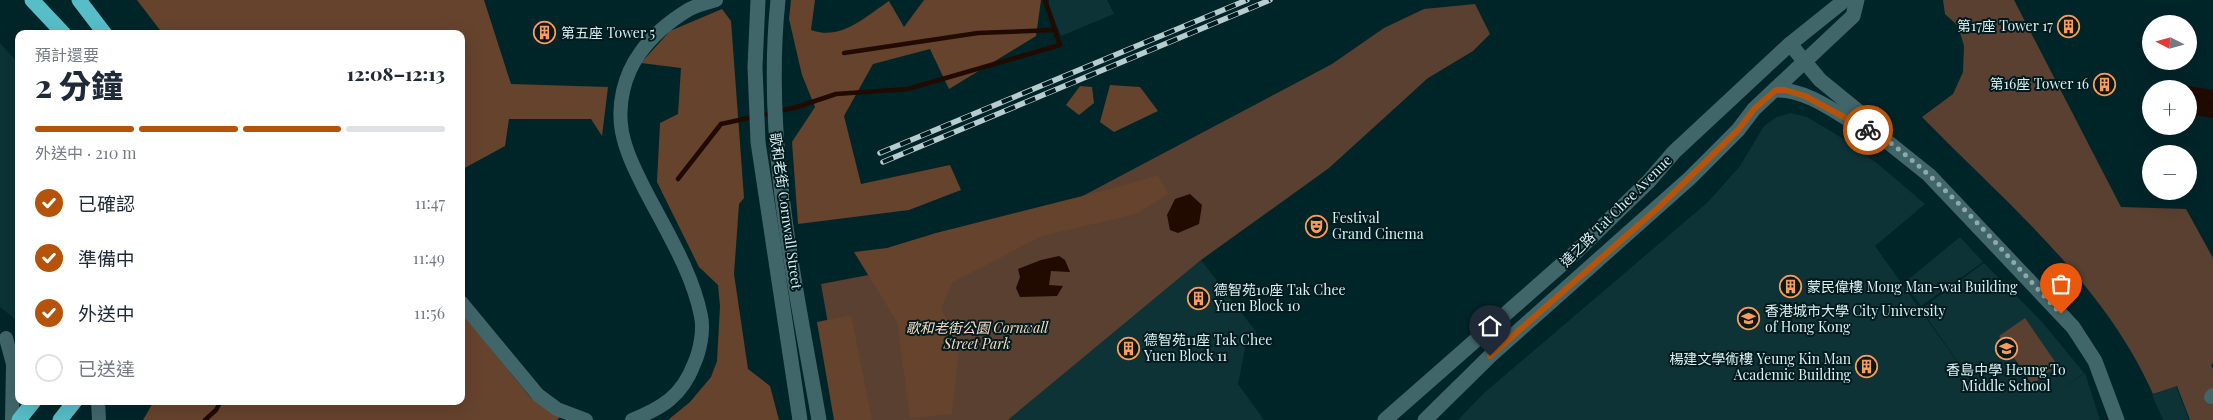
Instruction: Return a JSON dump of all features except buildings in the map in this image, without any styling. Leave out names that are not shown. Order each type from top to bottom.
[{"type":"highway","points":[[32,0],[60,30]]},
{"type":"highway","points":[[79,0],[102,30]]},
{"type":"highway","points":[[19,420],[31,405]]},
{"type":"highway","points":[[60,420],[72,405]]},
{"type":"main road","name":"達之路 Tat Chee Avenue","points":[[1385,420],[1577,251],[1649,181],[1674,152],[1790,44],[1845,0]]},
{"type":"main road","name":"達之路 Tat Chee Avenue","points":[[1425,420],[1490,356],[1690,178],[1738,130],[1754,109],[1853,16],[1857,0]]},
{"type":"main road","name":"歌和老街 Cornwall Street","points":[[777,4],[774,84],[778,165],[794,275],[819,420]]},
{"type":"main road","name":"歌和老街 Cornwall Street","points":[[758,5],[755,94],[762,168],[800,420]]},
{"type":"main road","points":[[1790,44],[1820,80],[1869,120],[1874,131],[1929,175],[2073,327],[2096,361],[2117,420]]},
{"type":"main road","points":[[1776,90],[1785,90],[1805,96],[1864,129],[1874,131]]},
{"type":"street","points":[[632,420],[657,410],[673,396],[690,376],[698,354],[702,318],[691,282],[629,157],[622,131],[620,109],[624,87],[633,64],[649,40],[689,9],[716,0]]},
{"type":"street","points":[[465,307],[538,395],[557,409],[586,420]]},
{"type":"street","points":[[8,337],[13,364],[12,420]]},
{"type":"street","points":[[98,405],[99,420]]},
{"type":"shaded area","points":[[137,0],[484,0],[511,84],[608,87],[602,136],[591,119],[509,119],[505,146],[465,168],[465,30],[160,30]]},
{"type":"shaded area","points":[[791,0],[815,0],[811,30],[822,33],[843,30],[852,26],[889,1],[904,27],[924,0],[1041,0],[1036,36],[949,89],[930,49],[873,64],[844,116],[861,184],[950,165],[961,190],[909,210],[798,224],[792,142],[815,107],[802,75],[789,19]]},
{"type":"shaded area","points":[[1049,0],[1107,0],[1114,14],[1061,36],[1049,6]]},
{"type":"shaded area","points":[[722,9],[731,21],[744,198],[739,204],[734,274],[748,369],[770,386],[779,420],[668,420],[690,402],[711,377],[717,361],[720,306],[718,285],[699,267],[657,182],[660,123],[678,114],[681,68],[641,63],[670,31]]},
{"type":"shaded area","points":[[0,43],[15,60],[15,319],[0,307]]},
{"type":"shaded area","points":[[1110,85],[1140,87],[1158,111],[1114,132],[1100,122]]},
{"type":"shaded area","points":[[1080,86],[1092,87],[1094,103],[1079,115],[1066,105]]},
{"type":"shaded area","points":[[2197,87],[2213,90],[2213,118],[2197,115]]},
{"type":"shaded area","name":"香港城市大學 City University of Hong Kong","points":[[1791,113],[1807,117],[1842,138],[1878,164],[1925,204],[1875,246],[1980,394],[1921,309],[1984,263],[2042,322],[2084,373],[2054,394],[2085,373],[2100,420],[1458,420],[1484,393],[1708,202],[1740,166],[1764,126],[1777,117]]},
{"type":"shaded area","points":[[1158,175],[1168,194],[1136,214],[1042,236],[953,282],[941,309],[960,342],[952,414],[910,418],[897,322],[854,252],[887,248],[936,233],[1122,186]]},
{"type":"shaded area","points":[[1190,194],[1202,205],[1199,224],[1178,233],[1170,230],[1167,215],[1175,199]]},
{"type":"shaded area","points":[[1960,237],[1983,262],[1921,306],[1904,283]]},
{"type":"shaded area","points":[[1059,256],[1065,260],[1070,272],[1051,271],[1049,285],[1063,286],[1057,296],[1020,297],[1016,288],[1020,277],[1018,269],[1041,260]]},
{"type":"shaded area","points":[[1201,260],[1257,333],[1245,348],[1238,384],[1264,420],[1008,420]]},
{"type":"shaded area","points":[[851,315],[872,420],[834,420],[817,322]]},
{"type":"shaded area","points":[[465,317],[531,398],[560,417],[557,420],[143,420],[152,405],[465,405]]},
{"type":"shaded area","points":[[2176,386],[2189,420],[2163,420],[2152,395]]},
{"type":"green space","points":[[1943,0],[2014,0],[2121,207],[2186,209],[2213,258],[2213,363],[2211,365],[2213,369],[2213,420],[2190,420],[2177,386],[2153,394],[2132,354],[2108,316],[2080,280],[2019,213],[1922,117],[1953,94],[1963,72],[1964,46],[1958,26],[1945,14]]},
{"type":"green space","name":"歌和老街公園 Cornwall Street Park","points":[[1475,4],[1490,34],[1473,51],[1428,78],[1329,168],[1201,260],[1008,420],[845,420],[821,284],[911,267],[1024,227],[1332,64],[1384,28],[1424,9]]},
{"type":"green space","points":[[2025,318],[2058,366],[2032,384],[1999,336]]},
{"type":"waterway","points":[[678,179],[721,124],[794,108],[836,94],[908,89],[1060,45],[1045,0]]},
{"type":"waterway","points":[[844,53],[978,33],[1055,30]]},
{"type":"waterway","points":[[205,420],[219,405]]},
{"type":"railway","points":[[880,153],[1247,0]]},
{"type":"railway","points":[[883,162],[1270,0]]},
{"type":"way so far","points":[[1868,130],[1874,131],[1929,175],[2061,314]]},
{"type":"place","name":"第17座 Tower 17","points":[[2069,26]]},
{"type":"place","name":"第五座 Tower 5","points":[[545,33]]},
{"type":"place","name":"第16座 Tower 16","points":[[2105,84]]},
{"type":"place","name":"Festival Grand Cinema","points":[[1316,226]]},
{"type":"place","name":"蒙民偉樓 Mong Man-wai Building","points":[[1791,287]]},
{"type":"place","name":"德智苑10座 Tak Chee Yuen Block 10","points":[[1198,298]]},
{"type":"place","name":"香港城市大學 City University of Hong Kong","points":[[1749,319]]},
{"type":"place","name":"德智苑11座 Tak Chee Yuen Block 11","points":[[1128,348]]},
{"type":"place","name":"香島中學 Heung To Middle School","points":[[2006,348]]},
{"type":"place","name":"楊建文學術樓 Yeung Kin Man Academic Building","points":[[1867,367]]},
{"type":"route","points":[[1490,356],[1659,207],[1738,130],[1754,109],[1776,90],[1796,92],[1868,130]]}]
